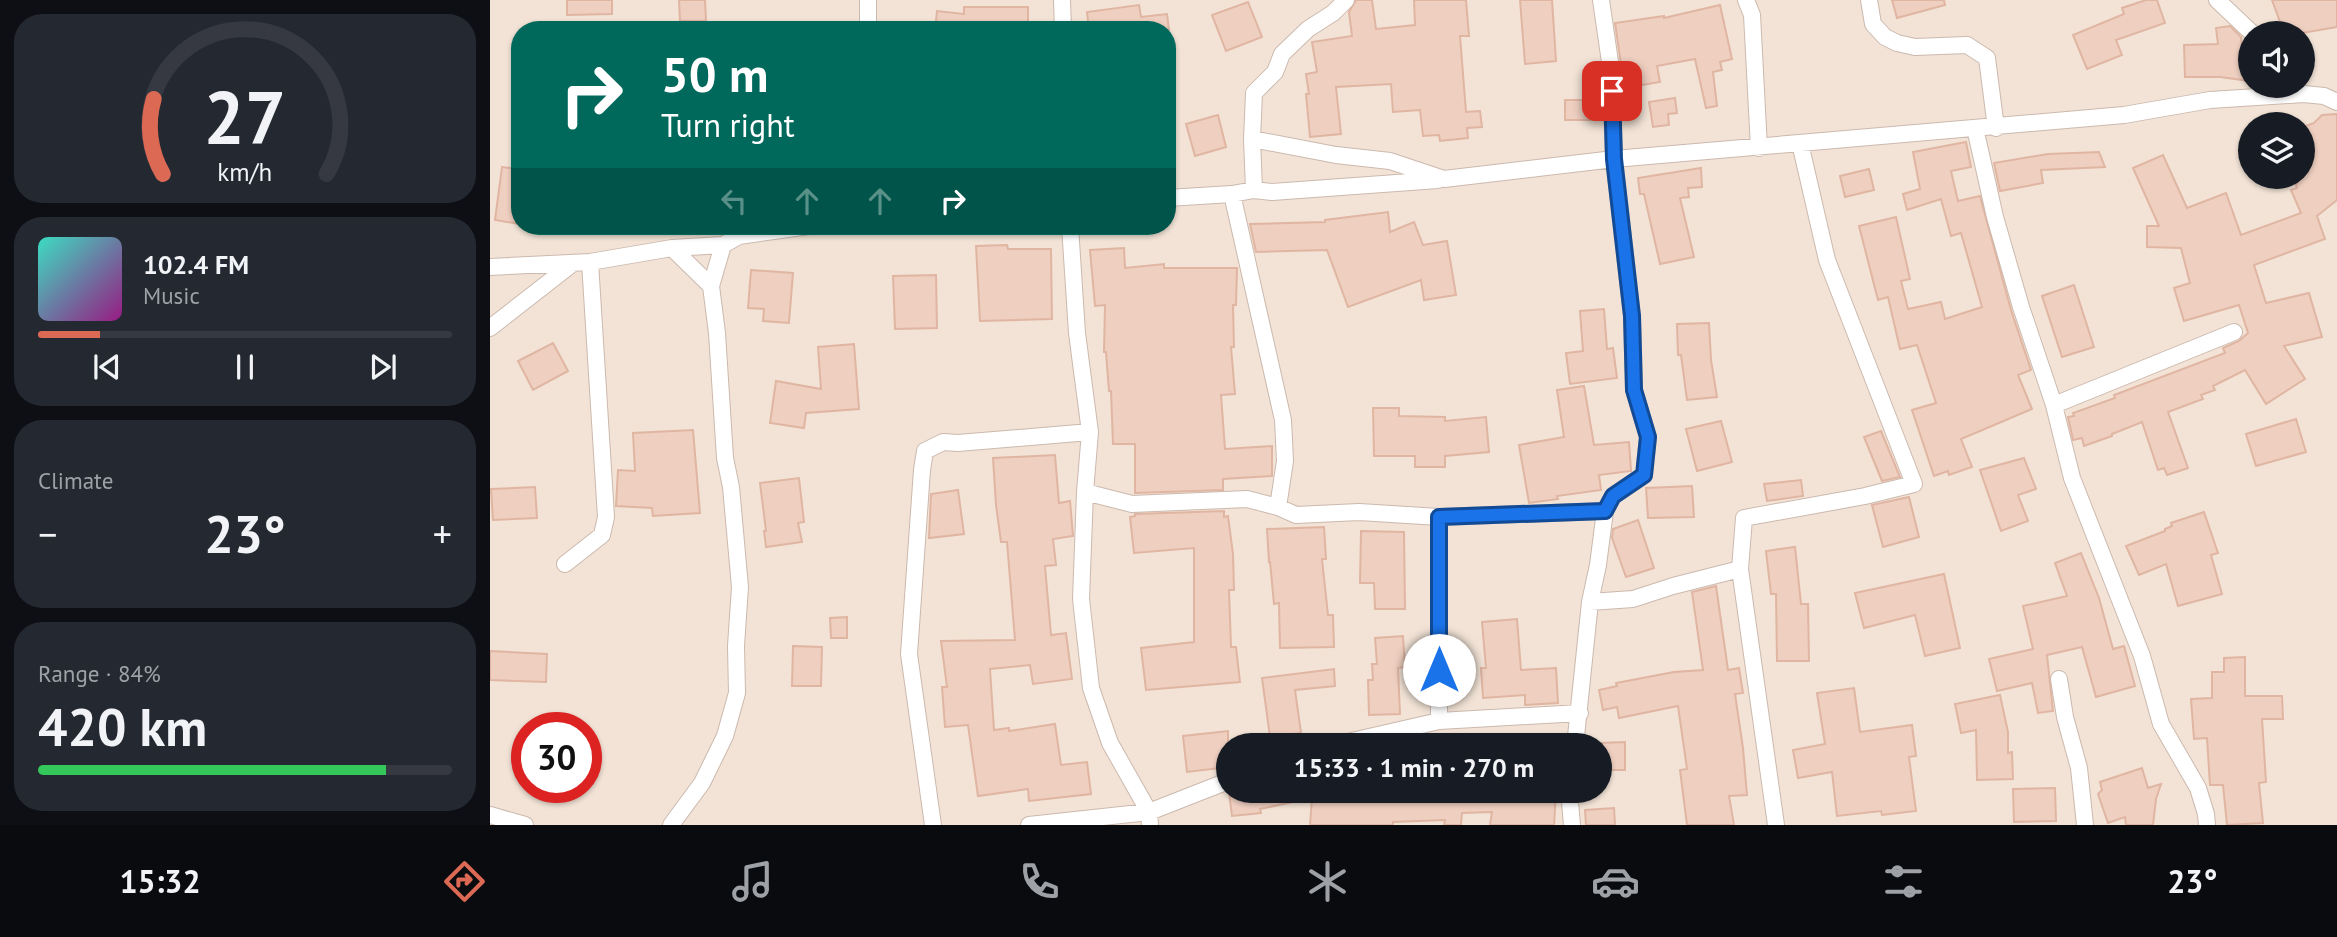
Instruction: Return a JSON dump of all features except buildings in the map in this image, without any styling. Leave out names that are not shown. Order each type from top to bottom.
[{"type":"street","points":[[868,0],[869,21]]},
{"type":"street","points":[[1062,0],[1063,21]]},
{"type":"street","points":[[1254,190],[1254,93],[1275,72],[1282,54],[1308,29],[1333,13],[1346,0]]},
{"type":"street","points":[[1577,733],[1590,602],[1605,511],[1613,496],[1644,475],[1648,437],[1634,390],[1632,316],[1614,159],[1611,69],[1601,0]]},
{"type":"street","points":[[1746,0],[1752,15],[1759,148]]},
{"type":"street","points":[[1869,0],[1873,24],[1885,37],[1897,43],[1915,47],[1967,45],[1987,58],[1996,128]]},
{"type":"street","points":[[2217,0],[2239,21]]},
{"type":"street","points":[[2315,94],[2337,102]]},
{"type":"street","points":[[1176,197],[1444,179],[1614,159],[1996,128],[2124,115],[2238,97]]},
{"type":"street","points":[[1975,128],[1995,217],[2021,307],[2054,405],[2072,478],[2142,656],[2161,724],[2198,788],[2207,825]]},
{"type":"street","points":[[1252,139],[1390,162],[1444,179]]},
{"type":"street","points":[[1776,825],[1740,569],[1744,519],[1914,484],[1827,260],[1800,143]]},
{"type":"street","points":[[1231,194],[1283,420],[1285,461],[1278,507]]},
{"type":"street","points":[[490,267],[590,262],[673,248],[723,245],[746,235]]},
{"type":"street","points":[[1071,235],[1077,333],[1090,432],[1085,492],[1082,599],[1091,688],[1110,743],[1150,819]]},
{"type":"street","points":[[671,825],[702,783],[714,760],[725,736],[737,693],[736,646],[740,587],[731,487],[725,458],[717,333],[711,286],[723,245]]},
{"type":"street","points":[[673,248],[711,286]]},
{"type":"street","points":[[565,564],[602,535],[606,517],[590,262]]},
{"type":"street","points":[[490,328],[572,264]]},
{"type":"street","points":[[2054,405],[2234,332]]},
{"type":"street","points":[[933,825],[909,654],[925,451],[943,442],[1090,432]]},
{"type":"street","points":[[1085,492],[1132,504],[1247,499],[1296,514],[1391,512],[1439,517],[1605,511]]},
{"type":"street","points":[[1439,517],[1439,721]]},
{"type":"street","points":[[1590,602],[1633,599],[1740,569]]},
{"type":"street","points":[[2059,680],[2078,768],[2085,825]]},
{"type":"street","points":[[1387,733],[1439,721],[1580,713]]},
{"type":"street","points":[[1029,825],[1150,819],[1216,787]]},
{"type":"street","points":[[1570,803],[1572,825]]},
{"type":"street","points":[[490,815],[525,825]]},
{"type":"shaded area","points":[[490,0],[2337,0],[2337,825],[490,825]]},
{"type":"route","points":[[1439,670],[1439,517],[1605,511],[1613,496],[1644,475],[1648,437],[1634,390],[1632,316],[1614,159],[1612,91]]}]
